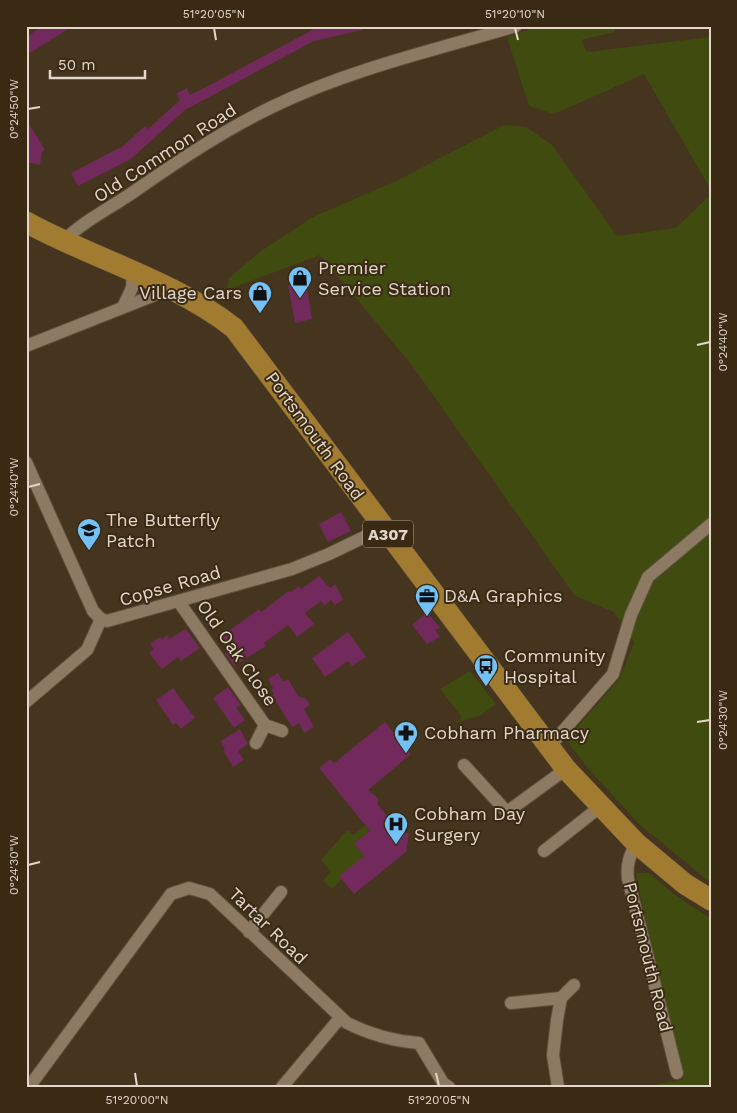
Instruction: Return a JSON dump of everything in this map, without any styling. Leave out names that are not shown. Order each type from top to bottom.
[{"type":"main road","name":"Portsmouth Road","points":[[26,222],[170,289],[218,316],[243,337],[383,528],[566,769],[636,843],[684,884],[711,900]]},
{"type":"street","name":"Old Common Road","points":[[64,241],[72,233],[188,154],[276,105],[356,73],[516,26]]},
{"type":"street","points":[[123,307],[132,288],[134,273]]},
{"type":"street","points":[[26,346],[170,289]]},
{"type":"street","name":"Copse Road","points":[[26,462],[94,611],[101,619],[112,621],[292,569],[329,554],[383,528]]},
{"type":"street","points":[[549,748],[613,674],[631,615],[648,577],[711,524]]},
{"type":"street","name":"Old Oak Close","points":[[179,602],[265,725],[282,731]]},
{"type":"street","points":[[26,702],[87,650],[101,619]]},
{"type":"street","name":"Old Oak Close","points":[[256,743],[265,725]]},
{"type":"street","points":[[464,766],[507,812],[566,769]]},
{"type":"street","points":[[544,851],[600,807]]},
{"type":"street","name":"Portsmouth Road","points":[[636,843],[629,856],[628,879],[677,1073]]},
{"type":"street","name":"Tartar Road","points":[[28,1087],[171,894],[189,888],[210,894],[340,1018],[371,1035],[394,1041],[419,1043],[444,1083],[449,1087]]},
{"type":"street","points":[[248,932],[281,892]]},
{"type":"street","points":[[558,1087],[553,1042],[561,998],[574,986]]},
{"type":"street","points":[[511,1003],[561,998]]},
{"type":"street","points":[[282,1087],[340,1018]]},
{"type":"green space","points":[[539,26],[613,26],[615,32],[581,40],[587,52],[711,37],[711,190],[644,74],[554,114],[529,106],[507,37]]},
{"type":"green space","points":[[504,125],[526,127],[552,145],[617,236],[676,228],[711,194],[711,883],[639,824],[587,767],[566,740],[620,678],[634,642],[614,612],[575,596],[411,364],[320,255],[227,290],[229,278],[261,251],[313,217],[396,181]]},
{"type":"green space","points":[[470,671],[496,704],[481,715],[456,723],[462,717],[440,689]]},
{"type":"green space","points":[[365,825],[370,831],[354,843],[364,856],[332,889],[323,881],[331,871],[321,860],[348,829],[353,835]]},
{"type":"green space","points":[[636,873],[649,873],[675,895],[711,919],[711,1087],[658,1087],[658,1084],[683,1080],[655,969]]},
{"type":"building","points":[[43,26],[73,26],[30,53],[26,46],[26,37]]},
{"type":"building","points":[[311,26],[362,26],[362,30],[314,41],[185,110],[131,159],[78,186],[71,173],[123,146],[145,126],[148,129],[180,100],[176,94],[187,88],[190,95],[208,86],[312,30]]},
{"type":"building","points":[[26,119],[45,150],[42,152],[40,165],[26,162]]},
{"type":"building","name":"Premier Service Station","points":[[299,283],[300,290],[307,288],[312,319],[295,323],[288,285]]},
{"type":"building","points":[[341,512],[351,531],[328,542],[319,524]]},
{"type":"building","points":[[319,576],[330,588],[335,584],[343,600],[335,605],[331,600],[324,606],[321,601],[305,613],[314,624],[297,637],[288,625],[264,643],[266,646],[234,666],[225,653],[228,651],[219,638],[259,609],[261,612],[289,591],[291,592],[299,586],[301,589]]},
{"type":"building","points":[[427,612],[440,628],[435,630],[440,637],[427,644],[412,625]]},
{"type":"building","points":[[186,629],[200,648],[181,661],[178,657],[162,669],[149,653],[154,649],[150,644],[160,637],[162,639],[167,635],[169,639]]},
{"type":"building","points":[[348,632],[366,657],[352,666],[348,661],[325,677],[312,658]]},
{"type":"building","points":[[278,673],[283,682],[288,679],[298,696],[306,699],[310,705],[304,709],[314,727],[304,733],[299,723],[292,727],[272,695],[274,694],[271,690],[273,688],[268,679]]},
{"type":"building","points":[[228,687],[241,705],[236,708],[245,720],[234,728],[213,698]]},
{"type":"building","points":[[173,688],[195,718],[181,729],[176,723],[173,725],[156,700]]},
{"type":"building","points":[[385,722],[411,754],[368,790],[378,798],[378,805],[401,833],[409,833],[406,852],[354,894],[339,876],[364,856],[354,843],[370,831],[319,768],[330,759],[334,763]]},
{"type":"building","points":[[240,729],[248,744],[238,751],[244,760],[233,767],[223,750],[225,749],[221,741]]},
{"type":"place","name":"Premier Service Station","points":[[300,299]]},
{"type":"place","name":"Village Cars","points":[[260,314]]},
{"type":"place","name":"The Butterfly Patch","points":[[89,551]]},
{"type":"place","name":"D&A Graphics","points":[[427,617]]},
{"type":"place","name":"Community Hospital","points":[[486,687]]},
{"type":"place","name":"Cobham Pharmacy","points":[[406,754]]},
{"type":"place","name":"Cobham Day Surgery","points":[[396,845]]}]
